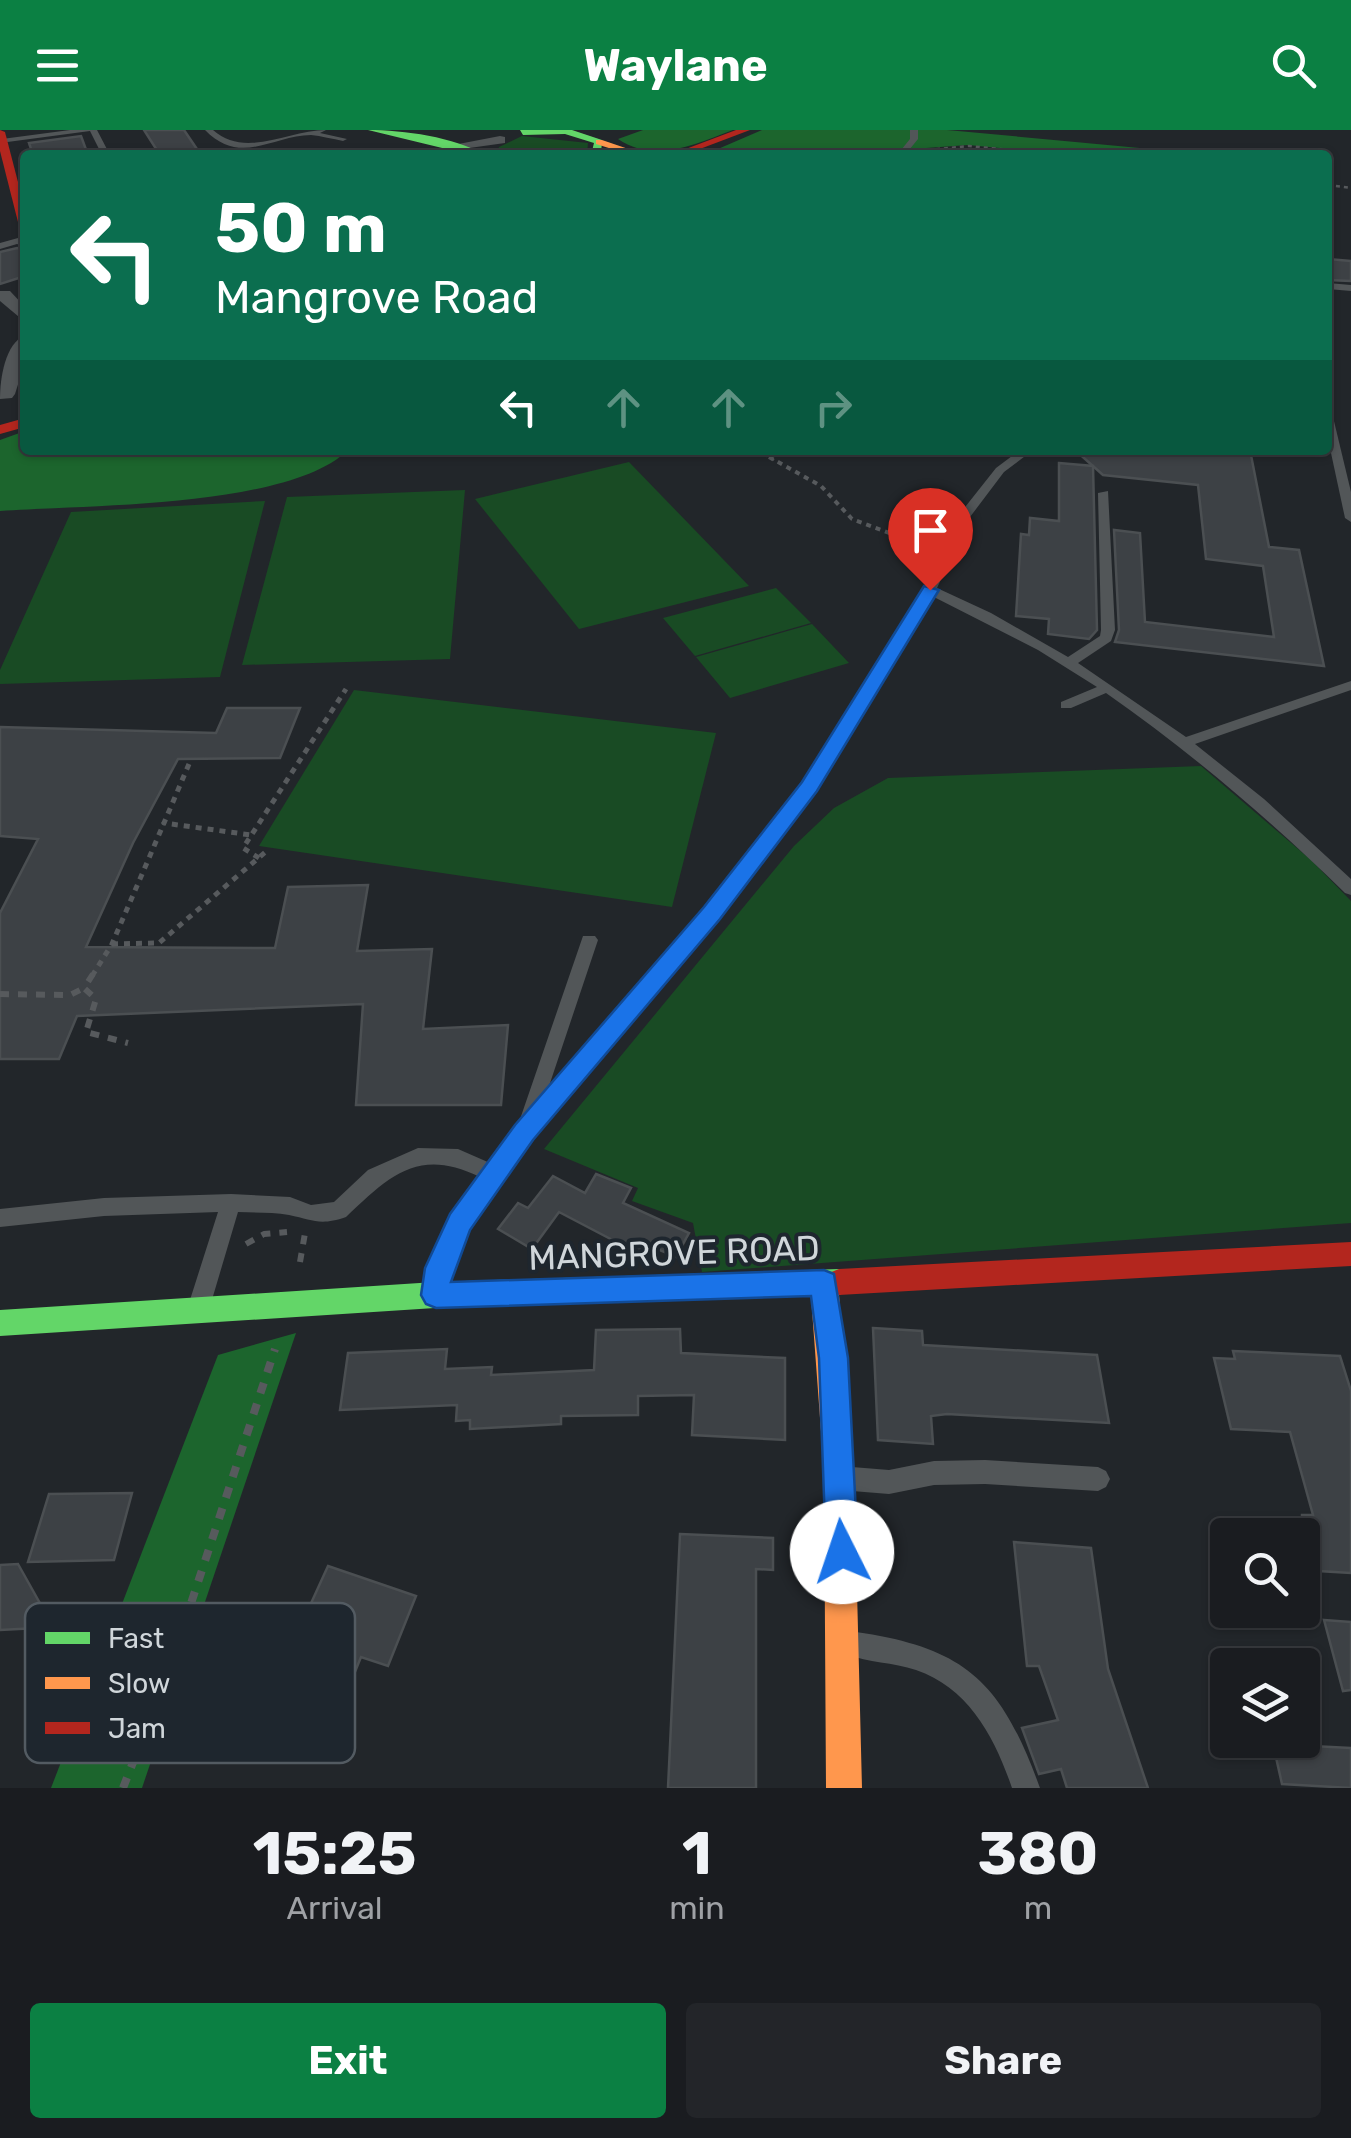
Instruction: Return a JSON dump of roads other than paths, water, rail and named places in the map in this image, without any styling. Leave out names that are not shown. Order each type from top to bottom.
[{"type":"main road","points":[[373,130],[418,147],[489,150],[525,131],[589,140],[624,150]]},
{"type":"main road","points":[[689,150],[745,130]]},
{"type":"main road","points":[[1,136],[17,205]]},
{"type":"main road","name":"MANGROVE ROAD","points":[[0,1323],[436,1295],[824,1283],[1350,1258]]},
{"type":"main road","points":[[824,1283],[834,1358],[846,1644],[844,1788]]},
{"type":"street","points":[[11,402],[6,384],[20,352]]},
{"type":"lane","points":[[1,136],[90,130]]},
{"type":"lane","points":[[209,130],[218,140],[260,150]]},
{"type":"lane","points":[[274,130],[284,138]]},
{"type":"lane","points":[[244,150],[322,130]]},
{"type":"lane","points":[[309,132],[343,140]]},
{"type":"lane","points":[[1332,435],[1351,518]]},
{"type":"lane","points":[[436,1295],[445,1251],[459,1223],[524,1132],[712,913],[810,786],[930,590],[964,516],[1000,470],[1021,455]]},
{"type":"lane","points":[[1068,664],[1106,638],[1108,630],[1104,493]]},
{"type":"lane","points":[[930,590],[968,606],[1068,664],[1185,742],[1322,859],[1351,889]]},
{"type":"lane","points":[[1185,742],[1351,685]]},
{"type":"lane","points":[[1066,705],[1106,688]]},
{"type":"lane","points":[[524,1132],[589,940]]},
{"type":"lane","points":[[0,1218],[104,1206],[231,1203],[290,1206],[311,1214],[339,1211],[375,1176],[418,1156],[458,1158],[496,1175]]},
{"type":"lane","points":[[198,1308],[231,1203]]},
{"type":"lane","points":[[837,1477],[890,1482],[934,1474],[985,1472],[1098,1479]]},
{"type":"lane","points":[[846,1644],[897,1649],[943,1665],[973,1690],[997,1718],[1026,1788]]}]
